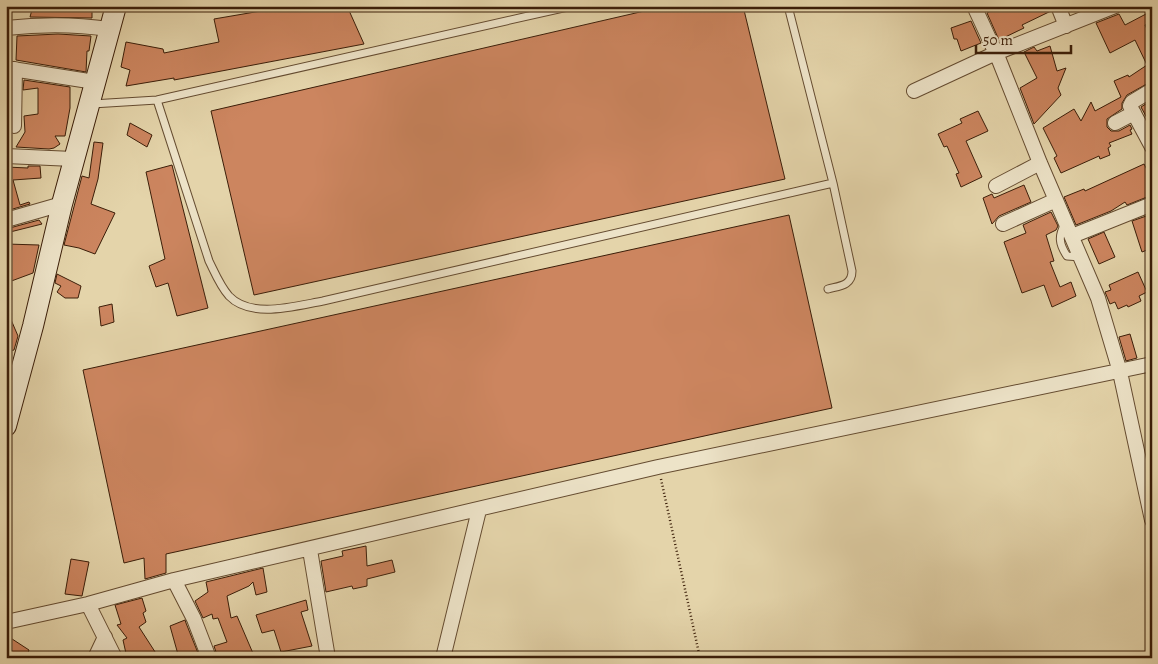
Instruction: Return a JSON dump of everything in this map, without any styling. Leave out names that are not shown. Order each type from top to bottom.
[{"type":"main road","points":[[6,426],[23,367],[73,159],[116,6]]},
{"type":"street","points":[[974,6],[996,53],[1100,305],[1147,472],[1152,520]]},
{"type":"street","points":[[1058,6],[1066,26]]},
{"type":"street","points":[[914,91],[996,53],[1115,6]]},
{"type":"street","points":[[6,28],[57,24],[109,29]]},
{"type":"street","points":[[14,126],[11,69],[96,82]]},
{"type":"street","points":[[1152,90],[1131,103],[1134,113],[1152,147]]},
{"type":"street","points":[[1115,122],[1134,113]]},
{"type":"street","points":[[6,156],[73,159]]},
{"type":"street","points":[[996,186],[1040,163]]},
{"type":"street","points":[[1003,224],[1056,200]]},
{"type":"street","points":[[6,220],[62,204]]},
{"type":"street","points":[[1069,230],[1152,204]]},
{"type":"street","points":[[6,622],[88,604],[174,580],[310,550],[658,467],[1152,364]]},
{"type":"street","points":[[442,658],[479,510]]},
{"type":"street","points":[[310,550],[328,658]]},
{"type":"street","points":[[174,580],[194,619],[209,658]]},
{"type":"street","points":[[88,604],[115,658]]},
{"type":"street","points":[[95,658],[105,637]]},
{"type":"lane","points":[[90,104],[157,100],[572,6]]},
{"type":"lane","points":[[788,6],[833,183],[852,275],[848,283],[828,289]]},
{"type":"lane","points":[[157,100],[209,261],[220,284],[229,296],[239,304],[254,308],[283,308],[323,301],[833,183]]},
{"type":"path","points":[[658,467],[700,658]]},
{"type":"building","points":[[33,6],[92,6],[92,18],[30,17]]},
{"type":"building","points":[[290,6],[347,6],[364,44],[174,80],[174,78],[126,86],[130,70],[121,67],[126,42],[163,49],[164,53],[219,42],[214,19]]},
{"type":"building","points":[[666,6],[743,6],[785,179],[254,295],[211,111]]},
{"type":"building","points":[[1000,6],[1049,6],[1051,11],[1022,25],[1024,28],[999,40],[987,13]]},
{"type":"building","points":[[1119,14],[1125,25],[1146,14],[1151,23],[1145,25],[1152,39],[1152,81],[1127,95],[1122,103],[1122,109],[1107,119],[1107,127],[1111,131],[1119,131],[1130,125],[1132,134],[1109,143],[1111,146],[1108,148],[1110,155],[1100,159],[1099,156],[1061,173],[1054,158],[1057,156],[1043,128],[1074,109],[1081,121],[1091,102],[1095,111],[1121,97],[1114,81],[1128,75],[1129,77],[1147,65],[1135,40],[1110,53],[1096,23]]},
{"type":"building","points":[[971,21],[981,43],[961,51],[957,39],[954,39],[951,28]]},
{"type":"building","points":[[58,34],[91,36],[89,51],[87,51],[86,72],[16,60],[17,36]]},
{"type":"building","points":[[1050,46],[1057,71],[1066,68],[1058,88],[1061,95],[1034,124],[1020,88],[1037,78],[1024,52],[1034,47],[1037,51]]},
{"type":"building","points":[[24,80],[70,87],[70,108],[65,136],[55,136],[60,144],[54,148],[16,147],[25,132],[24,116],[38,114],[38,88],[23,90]]},
{"type":"building","points":[[1152,100],[1152,118],[1148,120],[1141,107]]},
{"type":"building","points":[[978,111],[988,131],[966,141],[982,177],[961,187],[956,174],[959,173],[947,146],[944,147],[938,134],[962,123],[960,119]]},
{"type":"building","points":[[130,123],[152,135],[147,147],[127,135]]},
{"type":"building","points":[[94,142],[103,143],[98,179],[91,204],[115,213],[95,254],[64,245],[82,176],[89,178]]},
{"type":"building","points":[[1144,164],[1152,179],[1152,195],[1127,205],[1125,202],[1111,211],[1076,225],[1064,197],[1084,189],[1085,191]]},
{"type":"building","points":[[172,165],[208,308],[177,316],[168,283],[156,287],[149,266],[165,259],[146,172]]},
{"type":"building","points":[[28,166],[40,166],[41,178],[13,180],[20,205],[29,202],[30,204],[6,211],[6,167],[28,168]]},
{"type":"building","points":[[1024,185],[1031,202],[999,216],[992,224],[983,198],[992,194],[994,198]]},
{"type":"building","points":[[1051,212],[1058,226],[1056,230],[1046,235],[1054,261],[1050,262],[1060,287],[1071,282],[1076,296],[1052,307],[1044,285],[1022,293],[1004,242],[1026,233],[1023,225]]},
{"type":"building","points":[[1152,214],[1152,248],[1142,252],[1132,221]]},
{"type":"building","points":[[789,215],[832,408],[166,554],[166,573],[145,579],[144,558],[124,563],[83,370]]},
{"type":"building","points":[[39,220],[42,224],[6,233],[6,229]]},
{"type":"building","points":[[1104,232],[1115,257],[1099,264],[1088,239]]},
{"type":"building","points":[[6,244],[39,245],[33,273],[6,283]]},
{"type":"building","points":[[1138,272],[1147,292],[1139,296],[1141,301],[1118,309],[1115,302],[1110,304],[1105,292],[1111,290],[1109,285]]},
{"type":"building","points":[[57,274],[81,286],[78,298],[65,298],[57,292],[61,286],[55,283]]},
{"type":"building","points":[[112,304],[114,322],[101,326],[99,307]]},
{"type":"building","points":[[6,308],[18,336],[14,350],[6,352]]},
{"type":"building","points":[[1130,334],[1137,358],[1126,361],[1119,337]]},
{"type":"building","points":[[366,546],[367,566],[392,560],[395,572],[367,579],[367,586],[353,589],[352,586],[326,592],[321,561],[343,556],[342,551]]},
{"type":"building","points":[[71,559],[89,562],[82,596],[65,594]]},
{"type":"building","points":[[263,568],[267,592],[256,595],[253,582],[249,586],[227,596],[231,618],[237,616],[255,658],[218,658],[214,646],[227,642],[218,618],[213,619],[212,614],[203,618],[195,601],[208,592],[206,582]]},
{"type":"building","points":[[142,598],[146,611],[143,613],[146,622],[139,627],[159,658],[127,658],[123,640],[127,638],[117,625],[121,624],[115,605]]},
{"type":"building","points":[[306,600],[308,610],[301,612],[312,646],[281,652],[274,630],[262,633],[256,615]]},
{"type":"building","points":[[185,620],[200,658],[179,658],[170,626]]},
{"type":"building","points":[[6,635],[29,650],[26,658],[6,658]]}]
